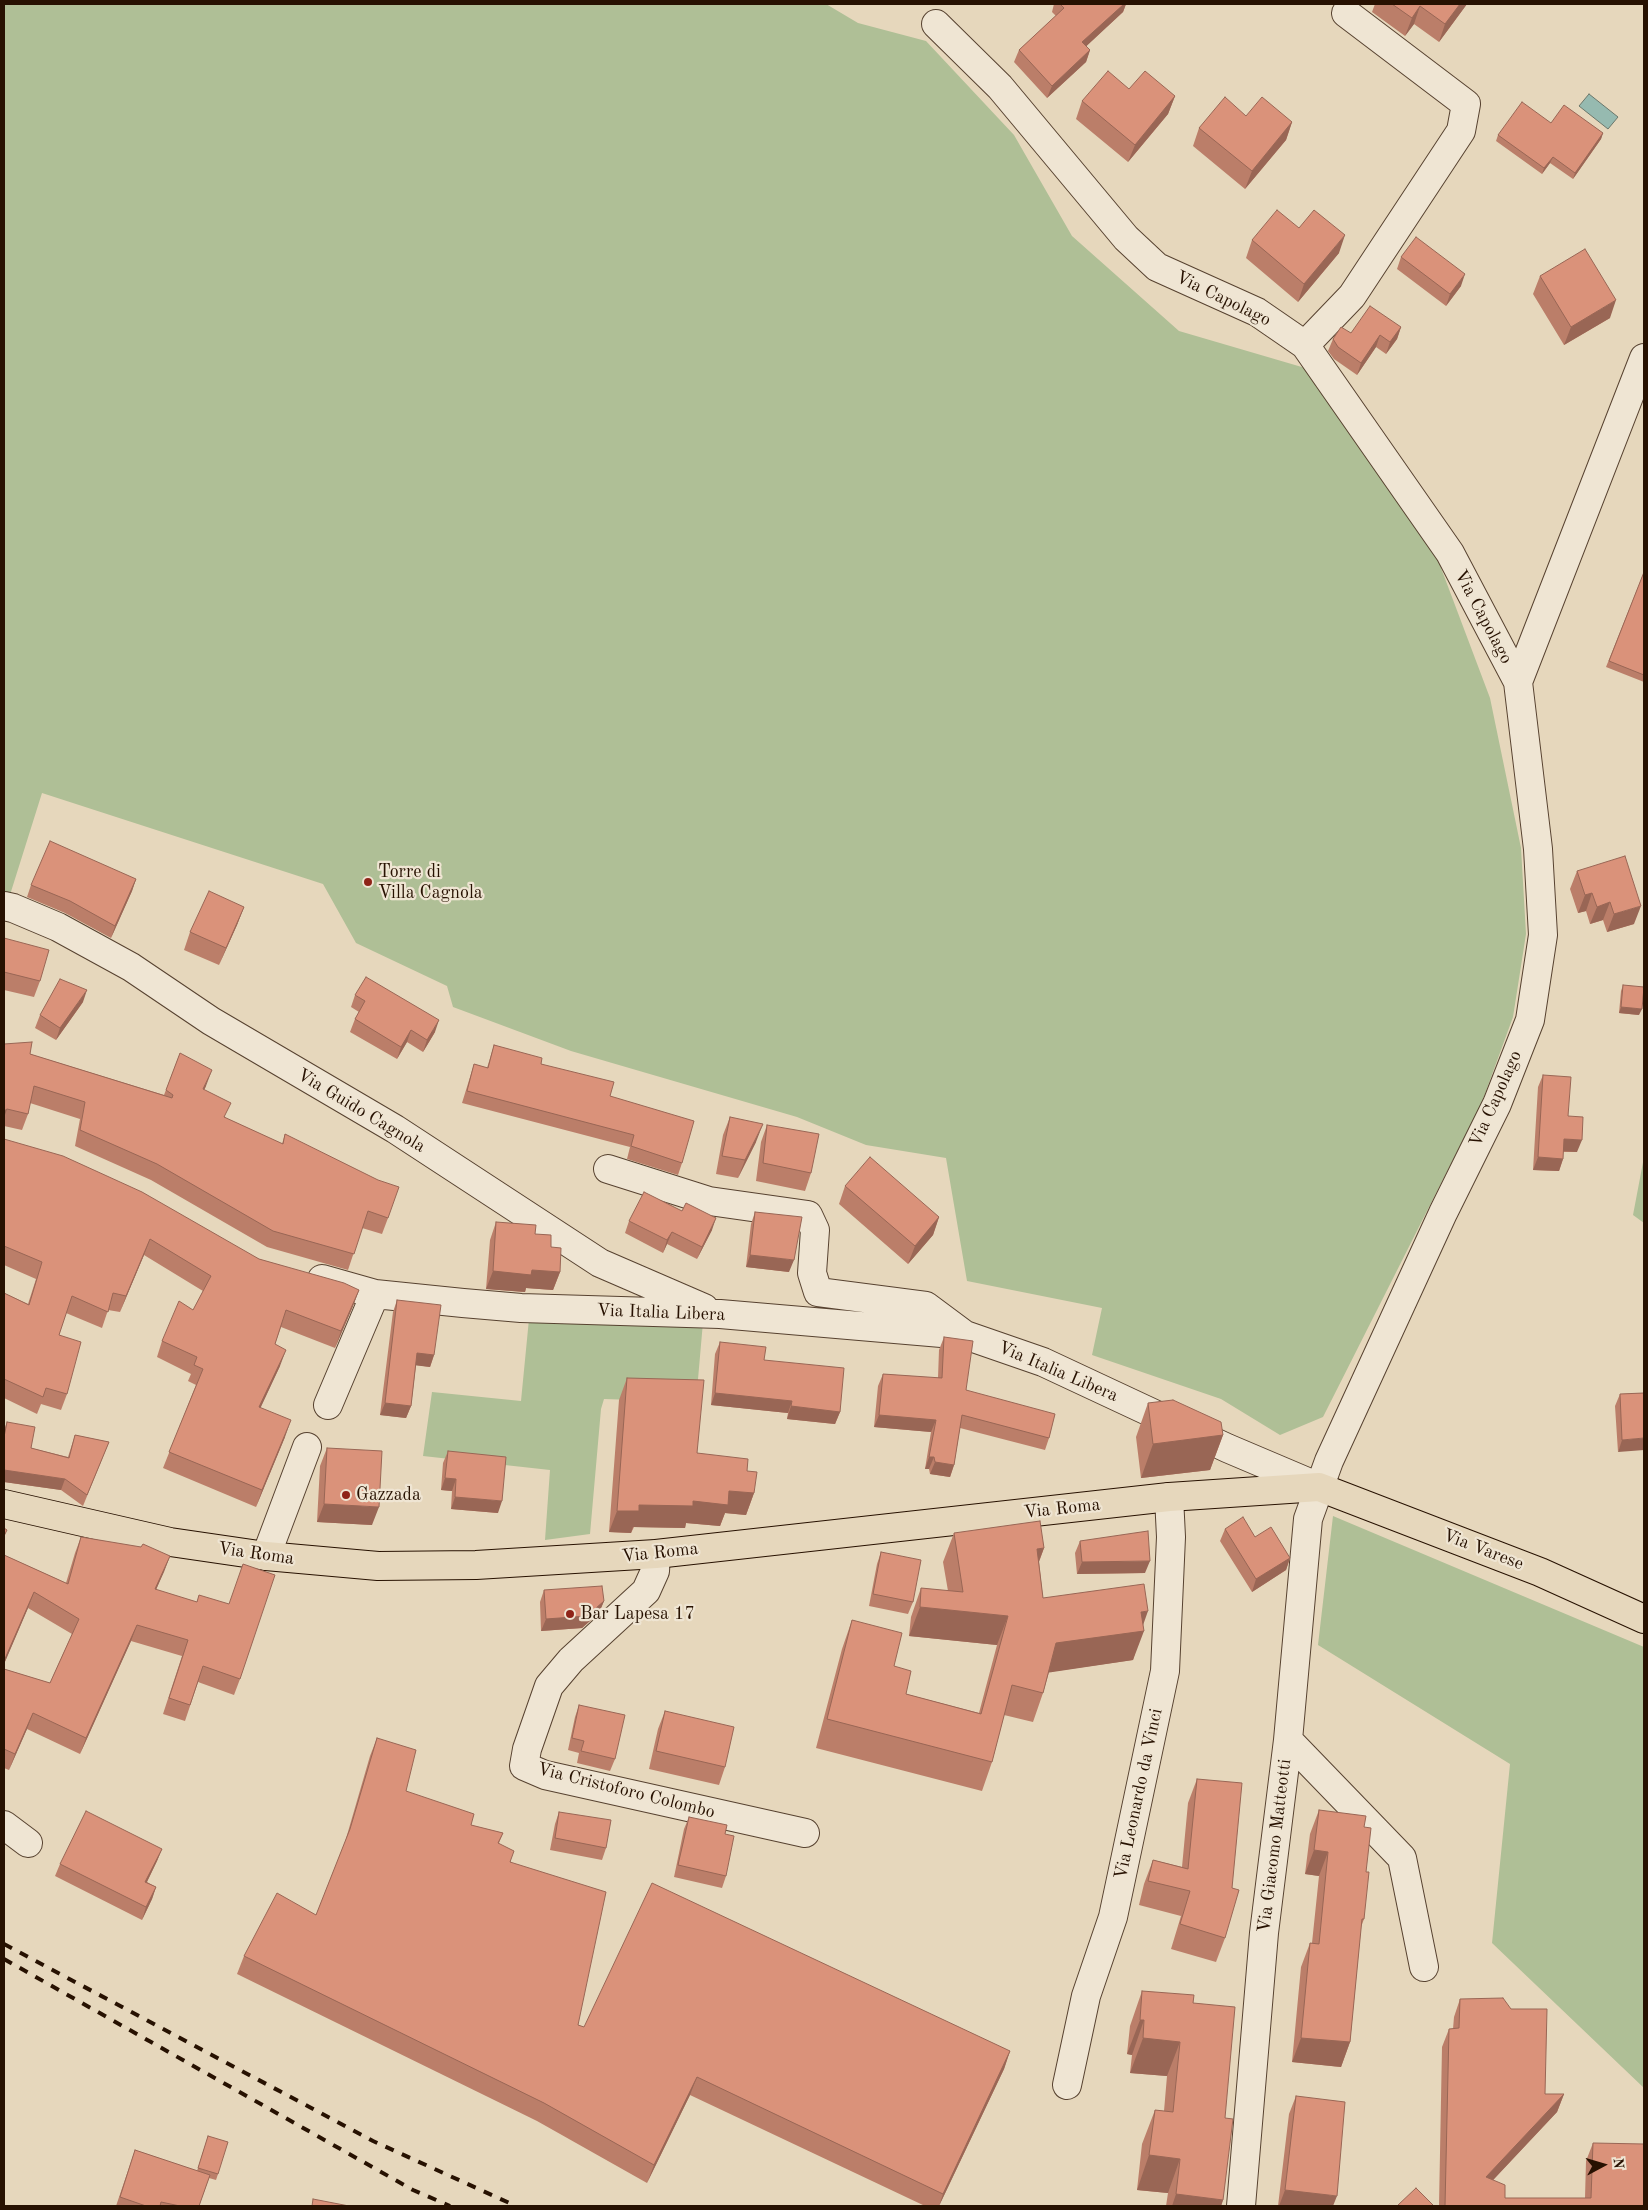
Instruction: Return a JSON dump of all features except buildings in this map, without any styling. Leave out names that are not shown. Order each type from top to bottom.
[{"type":"main road","name":"Via Roma","points":[[4,1504],[170,1542],[266,1556],[378,1566],[476,1565],[656,1554],[1169,1497],[1319,1487]]},
{"type":"main road","name":"Via Varese","points":[[1319,1487],[1540,1572],[1644,1619]]},
{"type":"street","points":[[1305,345],[1352,296],[1461,131],[1466,104],[1346,13]]},
{"type":"street","name":"Via Capolago","points":[[936,24],[1000,87],[1126,238],[1158,267],[1257,312],[1305,345],[1450,553],[1518,682],[1538,849],[1543,934],[1530,1020],[1497,1104],[1443,1213],[1319,1487]]},
{"type":"street","name":"Via Capolago","points":[[1518,682],[1644,358]]},
{"type":"street","name":"Via Guido Cagnola","points":[[4,906],[58,927],[131,967],[211,1021],[394,1130],[600,1263],[720,1314]]},
{"type":"street","points":[[608,1169],[709,1201],[808,1215],[815,1230],[812,1273],[818,1292],[926,1306],[965,1335]]},
{"type":"street","name":"Via Italia Libera","points":[[299,1273],[375,1294],[521,1308],[720,1314],[965,1335],[1043,1362],[1227,1448],[1319,1487]]},
{"type":"street","points":[[328,1405],[375,1294]]},
{"type":"street","points":[[266,1556],[307,1447]]},
{"type":"street","name":"Via Giacomo Matteotti","points":[[1241,2206],[1264,1933],[1288,1740],[1308,1519],[1319,1487]]},
{"type":"street","name":"Via Leonardo da Vinci","points":[[1067,2085],[1086,1996],[1113,1917],[1165,1671],[1171,1537],[1169,1497]]},
{"type":"street","name":"Via Cristoforo Colombo","points":[[656,1554],[655,1571],[646,1591],[570,1660],[549,1686],[527,1749],[524,1766],[545,1775],[805,1833]]},
{"type":"street","points":[[1288,1740],[1402,1858],[1424,1967]]},
{"type":"street","points":[[4,1825],[28,1843]]},
{"type":"green space","points":[[4,4],[826,4],[858,23],[926,41],[1014,135],[1072,236],[1179,331],[1312,370],[1438,560],[1490,698],[1521,848],[1526,934],[1513,1017],[1482,1102],[1323,1417],[1280,1435],[1221,1399],[1092,1355],[1102,1308],[967,1281],[946,1158],[866,1145],[797,1117],[571,1051],[453,1007],[447,986],[356,943],[323,884],[42,793],[9,898],[4,896]]},
{"type":"green space","points":[[1644,1157],[1644,1223],[1633,1215]]},
{"type":"green space","points":[[529,1319],[703,1322],[696,1402],[604,1399],[601,1409],[590,1534],[545,1540],[550,1470],[423,1456],[432,1392],[521,1401]]},
{"type":"green space","points":[[1333,1516],[1644,1647],[1644,2088],[1492,1943],[1510,1764],[1318,1645]]},
{"type":"water","points":[[1589,94],[1618,117],[1608,129],[1579,106]]},
{"type":"railway","points":[[4,1944],[373,2141],[516,2206]]},
{"type":"railway","points":[[4,1959],[413,2190],[450,2206]]},
{"type":"place","name":"Torre di Villa Cagnola","points":[[368,882]]},
{"type":"place","name":"Gazzada","points":[[346,1495]]},
{"type":"place","name":"Bar Lapesa 17","points":[[570,1614]]}]
